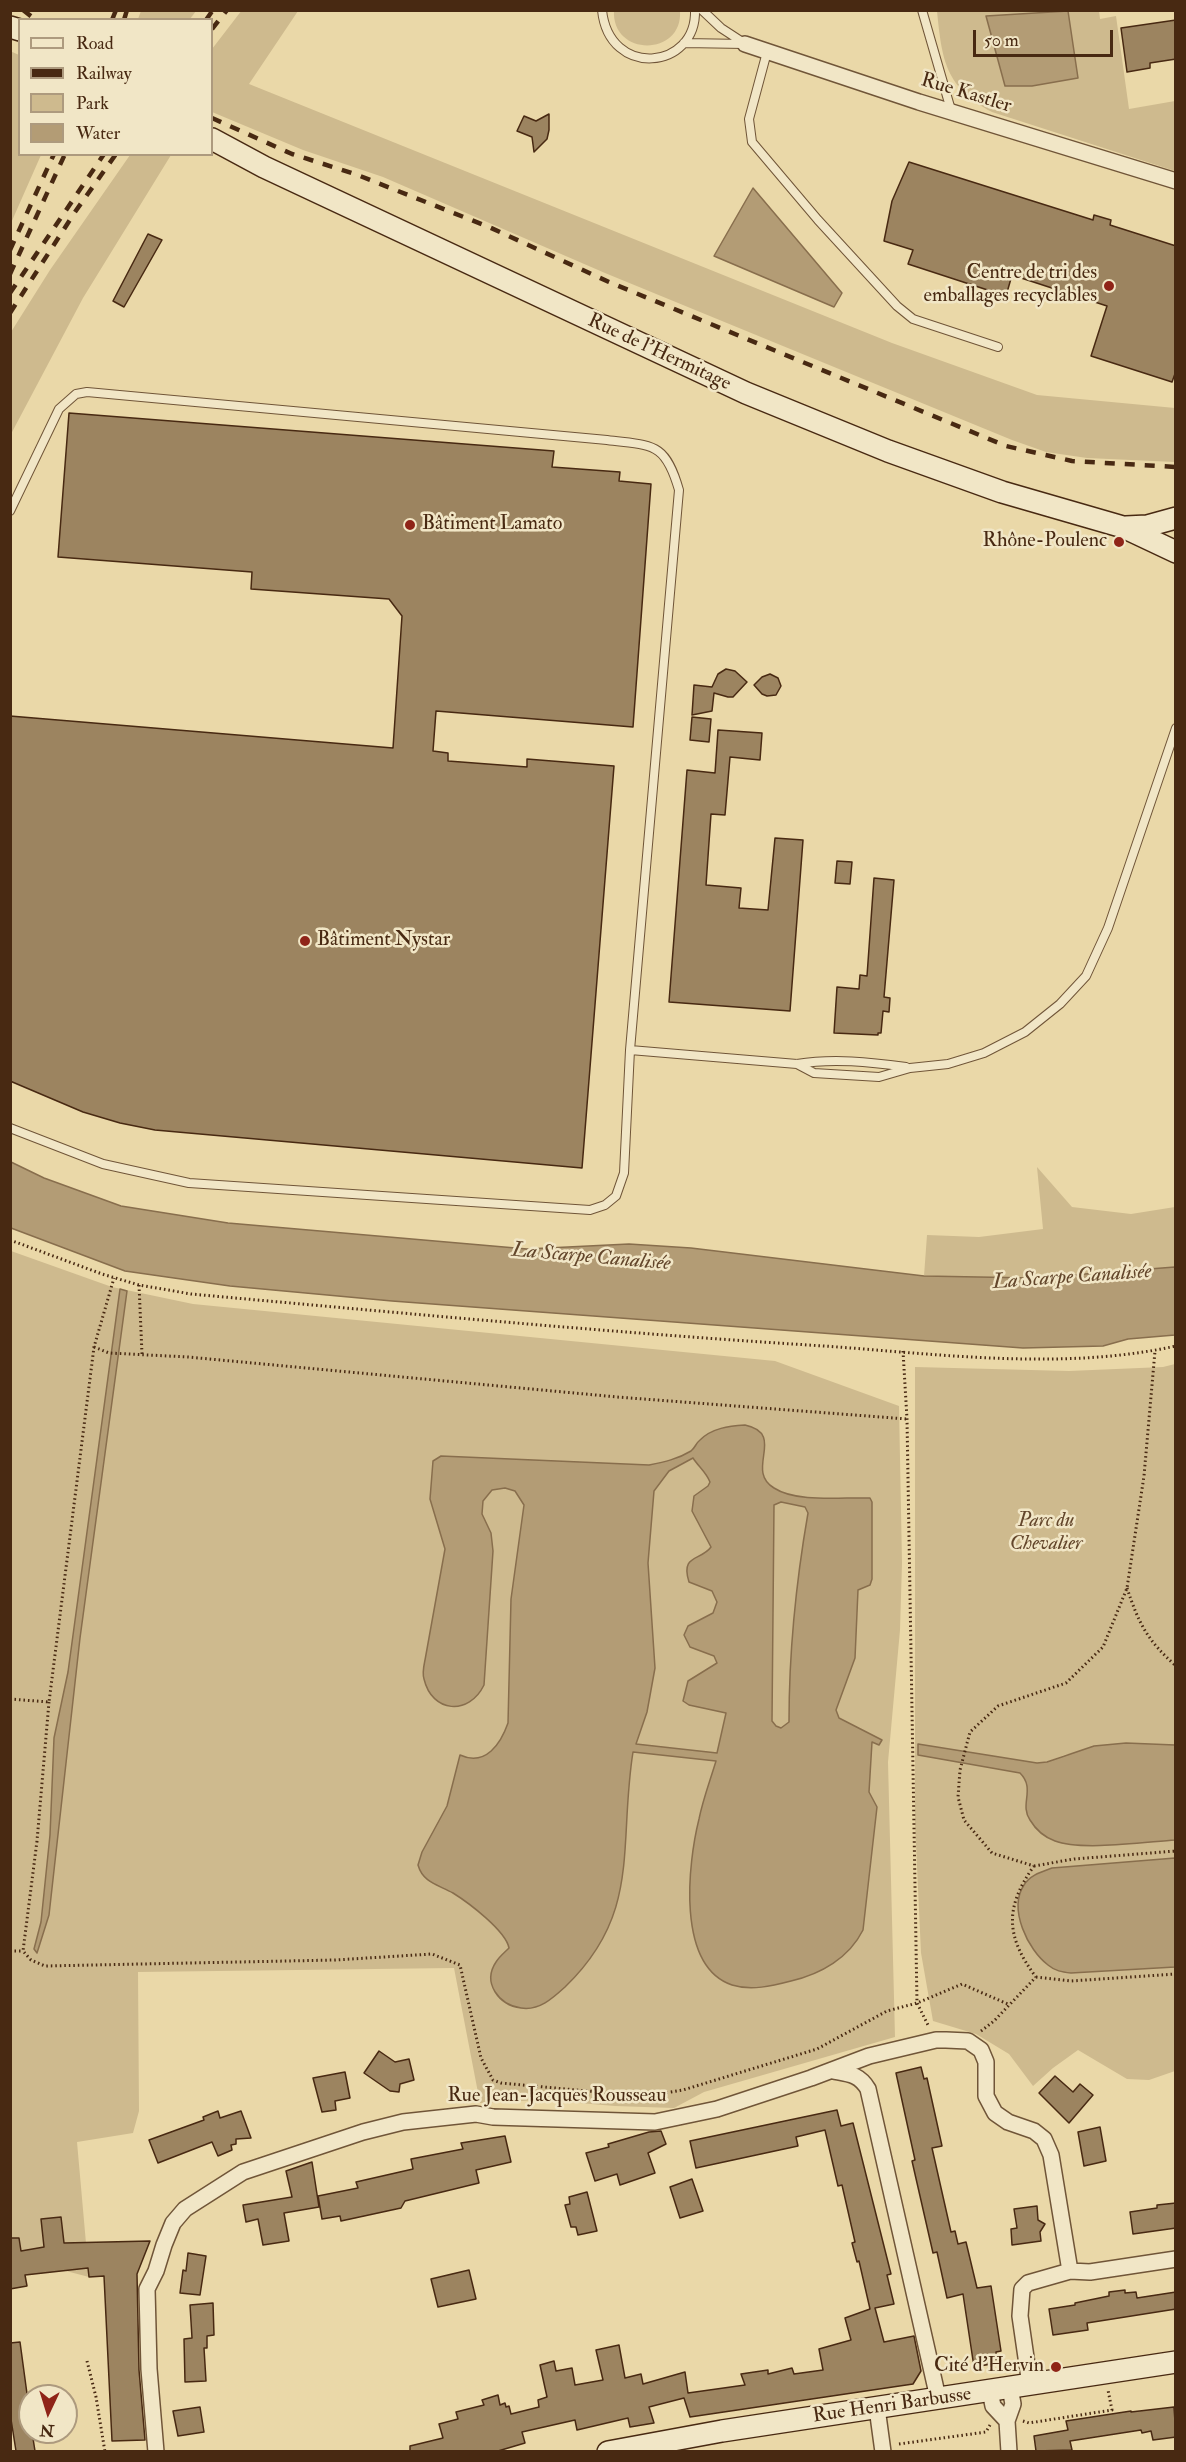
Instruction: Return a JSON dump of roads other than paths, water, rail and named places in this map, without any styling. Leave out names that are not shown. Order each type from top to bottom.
[{"type":"street","name":"Rue Kastler","points":[[745,44],[1176,181]]},
{"type":"street","name":"Rue de l'Hermitage","points":[[213,140],[317,192],[746,393],[888,451],[1002,492],[1123,527],[1176,552]]},
{"type":"street","name":"Rue de l'Hermitage","points":[[1123,527],[1147,526],[1176,518]]},
{"type":"street","name":"Rue Jean-Jacques Rousseau","points":[[156,2451],[149,2369],[147,2289],[173,2223],[185,2209],[243,2172],[363,2132],[403,2122],[476,2114],[493,2117],[655,2122],[717,2109],[833,2071],[869,2056],[936,2040],[968,2041],[981,2050],[986,2062],[986,2096],[995,2113],[1008,2122],[1034,2131],[1044,2139],[1051,2155],[1070,2271]]},
{"type":"street","points":[[833,2071],[854,2074],[862,2079],[868,2089],[938,2398]]},
{"type":"street","points":[[1009,2451],[1007,2421],[1020,2386],[1022,2289],[1028,2283],[1070,2271],[1090,2272],[1176,2259]]},
{"type":"street","name":"Rue Henri Barbusse","points":[[608,2451],[722,2431],[1176,2362]]},
{"type":"street","points":[[990,2391],[993,2406],[1007,2421]]},
{"type":"street","points":[[877,2408],[887,2448]]},
{"type":"lane","points":[[602,10],[603,25],[611,40],[623,52],[638,58],[655,59],[671,54],[684,43],[692,31],[695,10]]},
{"type":"lane","points":[[702,10],[721,28],[745,44]]},
{"type":"lane","points":[[922,10],[951,110]]},
{"type":"lane","points":[[684,43],[745,44]]},
{"type":"lane","points":[[767,52],[749,119],[752,142],[818,220],[897,306],[913,319],[998,347]]},
{"type":"lane","points":[[10,511],[59,409],[76,394],[87,392],[651,446],[658,449],[672,466],[679,490],[630,1050],[624,1173],[616,1196],[605,1205],[590,1210],[189,1183],[103,1164],[10,1128]]},
{"type":"lane","points":[[797,1064],[814,1073],[879,1077],[910,1068],[948,1064],[975,1056],[1025,1032],[1060,1004],[1086,976],[1108,928],[1176,728]]},
{"type":"lane","points":[[630,1050],[797,1064],[817,1061],[882,1064],[910,1068]]},
{"type":"water","points":[[1068,11],[1078,78],[1032,86],[1005,86],[986,16]]},
{"type":"water","points":[[753,188],[842,293],[834,307],[714,256]]},
{"type":"water","name":"La Scarpe Canalisée","points":[[11,1162],[44,1178],[121,1206],[228,1223],[527,1249],[629,1244],[691,1248],[924,1276],[1033,1278],[1175,1267],[1175,1335],[1128,1339],[1103,1346],[1023,1348],[392,1301],[230,1286],[125,1271],[11,1228]]},
{"type":"water","points":[[120,1289],[127,1291],[80,1638],[49,1915],[37,1953],[34,1949],[41,1922],[50,1835],[54,1738],[68,1672]]},
{"type":"water","points":[[745,1425],[757,1430],[763,1436],[765,1444],[763,1472],[766,1480],[774,1488],[795,1496],[870,1498],[872,1502],[872,1579],[870,1585],[858,1590],[855,1658],[836,1710],[839,1718],[882,1740],[879,1745],[872,1742],[869,1792],[877,1807],[863,1930],[842,1957],[802,1978],[769,1986],[747,1988],[732,1985],[714,1974],[702,1957],[694,1936],[690,1911],[690,1886],[695,1838],[702,1804],[716,1761],[633,1752],[622,1877],[616,1905],[606,1932],[589,1960],[556,1995],[534,2008],[513,2006],[495,1992],[491,1978],[496,1962],[509,1948],[506,1941],[477,1910],[453,1893],[428,1880],[418,1865],[422,1852],[447,1806],[460,1755],[477,1758],[491,1751],[497,1745],[508,1723],[511,1599],[524,1505],[515,1491],[505,1488],[492,1490],[483,1501],[482,1514],[491,1533],[493,1551],[484,1685],[477,1695],[461,1706],[443,1704],[435,1699],[428,1690],[423,1674],[445,1549],[430,1499],[433,1461],[441,1456],[649,1465],[686,1454],[715,1430]],"holes":[[[693,1458],[710,1482],[694,1496],[692,1511],[711,1547],[689,1562],[687,1573],[689,1582],[712,1591],[717,1602],[713,1613],[688,1626],[684,1635],[690,1647],[714,1656],[717,1663],[688,1681],[683,1701],[689,1705],[726,1713],[717,1753],[636,1744],[647,1712],[655,1668],[648,1563],[654,1491],[669,1471]],[[781,1502],[805,1507],[808,1513],[794,1617],[789,1722],[781,1728],[772,1721],[774,1505]]]},
{"type":"water","points":[[1126,1743],[1175,1745],[1175,1840],[1096,1846],[1055,1841],[1041,1833],[1030,1820],[1026,1808],[1027,1785],[1020,1773],[918,1755],[918,1744],[1037,1763],[1047,1762],[1094,1746]]},
{"type":"water","points":[[1175,1858],[1175,1967],[1065,1972],[1048,1965],[1027,1939],[1019,1917],[1018,1906],[1024,1885],[1036,1874],[1052,1868]]},
{"type":"railway","points":[[23,10],[33,18]]},
{"type":"railway","points":[[113,18],[116,10]]},
{"type":"railway","points":[[125,18],[127,10]]},
{"type":"railway","points":[[207,18],[213,10]]},
{"type":"railway","points":[[213,28],[227,10]]},
{"type":"railway","points":[[213,118],[292,154],[355,174],[489,227],[609,282],[1006,446],[1072,461],[1176,467]]},
{"type":"railway","points":[[10,250],[53,156]]},
{"type":"railway","points":[[10,274],[64,156]]},
{"type":"railway","points":[[10,293],[103,156]]},
{"type":"railway","points":[[10,313],[75,212],[115,156]]},
{"type":"place","name":"Centre de tri des emballages recyclables","points":[[1109,286]]},
{"type":"place","name":"Bâtiment Lamato","points":[[410,525]]},
{"type":"place","name":"Rhône-Poulenc","points":[[1119,542]]},
{"type":"place","name":"Bâtiment Nystar","points":[[305,941]]},
{"type":"place","name":"Cité d'Hervin","points":[[1056,2367]]},
{"type":"park label","name":"Parc du Chevalier","points":[[1046,1534]]}]
